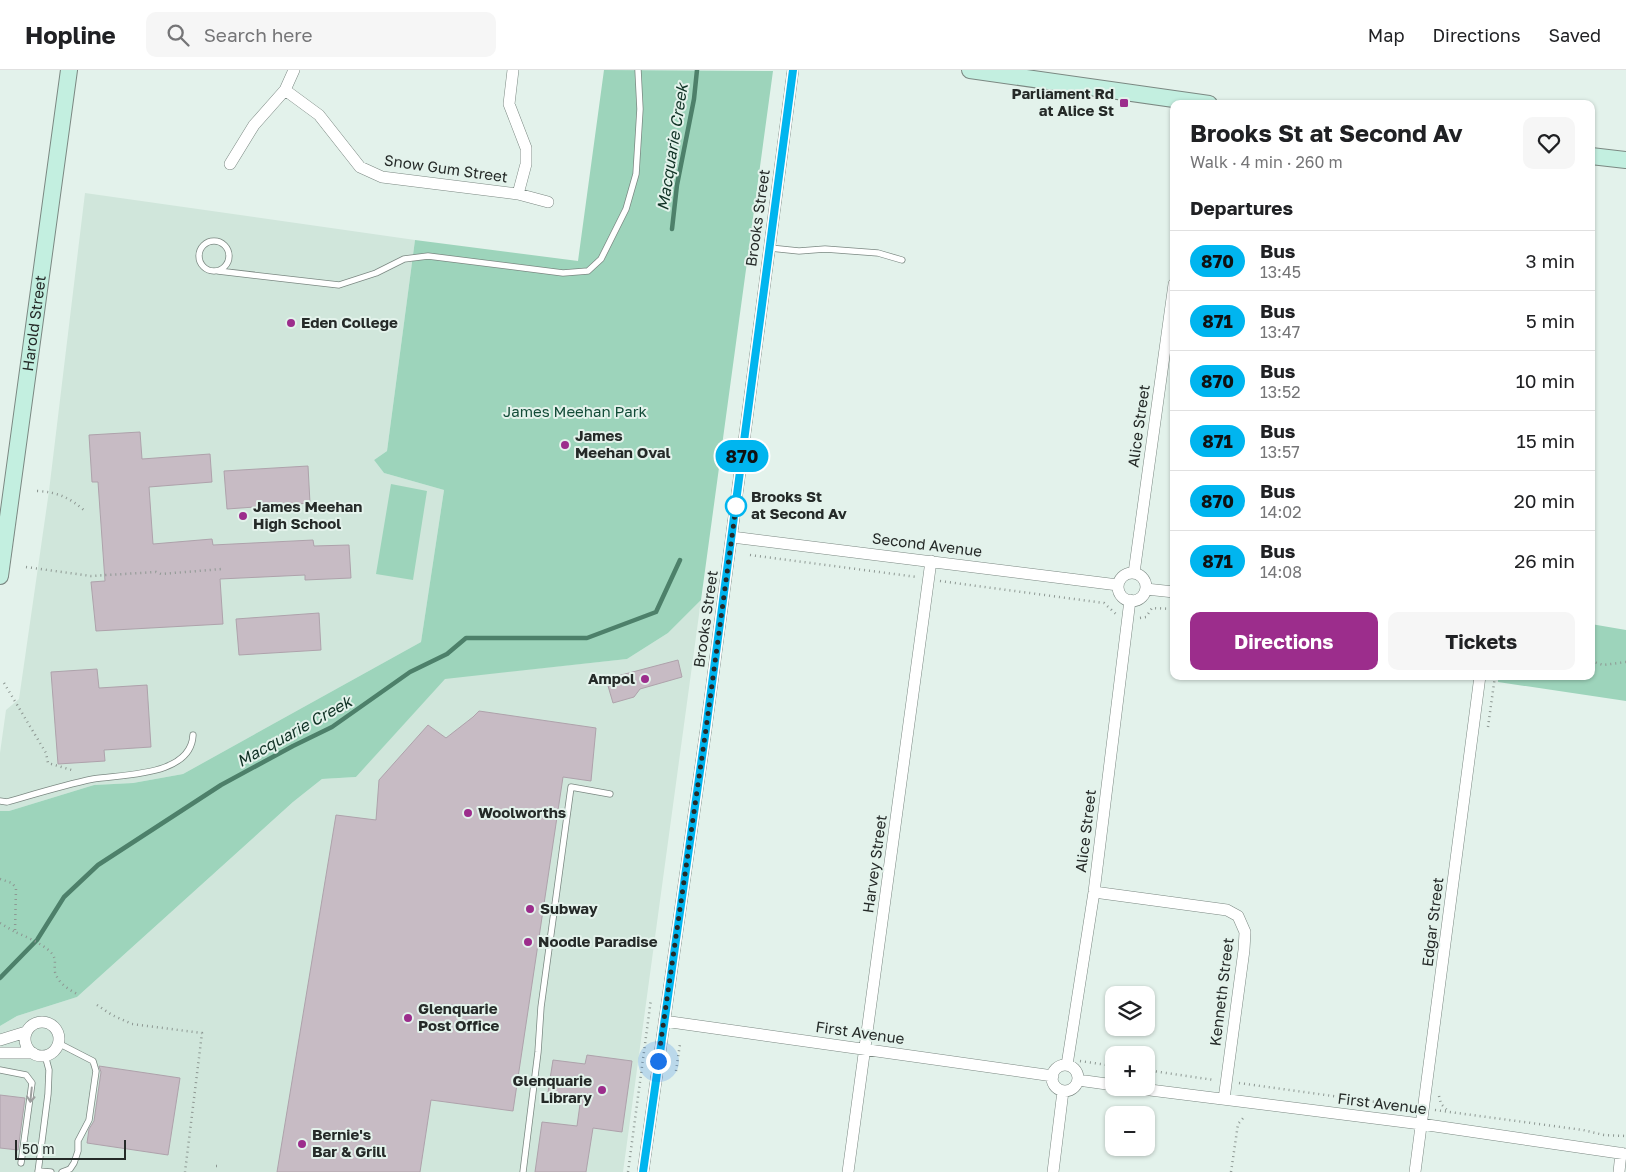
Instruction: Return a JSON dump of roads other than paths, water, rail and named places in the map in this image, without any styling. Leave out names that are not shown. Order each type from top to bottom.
[{"type":"main road","name":"Harold Street","points":[[0,576],[69,70]]},
{"type":"main road","points":[[970,70],[1181,100]]},
{"type":"main road","points":[[1595,156],[1626,160]]},
{"type":"street","points":[[230,164],[254,125],[285,90],[294,70]]},
{"type":"street","name":"Snow Gum Street","points":[[513,70],[509,104],[526,148],[526,164],[518,194]]},
{"type":"street","name":"Brooks Street","points":[[643,1172],[732,537],[793,70]]},
{"type":"street","name":"Snow Gum Street","points":[[285,90],[318,115],[360,167],[382,177],[518,194],[548,202]]},
{"type":"street","name":"Alice Street","points":[[1134,573],[1170,313]]},
{"type":"street","name":"Second Avenue","points":[[732,537],[1118,585]]},
{"type":"street","name":"Harvey Street","points":[[848,1172],[931,561]]},
{"type":"street","points":[[1134,573],[1144,578],[1146,589],[1140,598],[1130,600],[1121,595],[1118,585],[1124,575],[1134,573]]},
{"type":"street","points":[[1146,589],[1170,592]]},
{"type":"street","name":"Alice Street","points":[[1067,1065],[1094,892],[1130,600]]},
{"type":"street","name":"Edgar Street","points":[[1415,1172],[1479,680]]},
{"type":"street","name":"Kenneth Street","points":[[1094,892],[1227,910],[1238,916],[1245,932],[1224,1100]]},
{"type":"street","name":"First Avenue","points":[[664,1021],[1052,1076]]},
{"type":"street","points":[[0,1040],[26,1032],[34,1024],[45,1022],[57,1032],[58,1043],[51,1053],[0,1053]]},
{"type":"street","points":[[26,1032],[26,1045],[39,1054]]},
{"type":"street","points":[[1067,1065],[1076,1070],[1078,1080],[1073,1088],[1063,1091],[1055,1086],[1052,1076],[1058,1068],[1067,1065]]},
{"type":"street","points":[[1078,1080],[1105,1084]]},
{"type":"street","points":[[1053,1172],[1063,1091]]},
{"type":"street","name":"First Avenue","points":[[1155,1091],[1421,1124],[1624,1154]]},
{"type":"street","points":[[1619,1172],[1624,1154]]},
{"type":"lane","points":[[218,271],[227,265],[230,256],[226,247],[213,241],[204,245],[201,249],[200,259],[204,268],[214,271],[339,285],[376,273],[404,259],[428,256],[563,273],[588,271],[602,259],[626,209],[636,174],[640,109],[638,70]]},
{"type":"lane","points":[[770,248],[798,251],[825,249],[878,253],[902,260]]},
{"type":"lane","points":[[0,801],[7,802],[94,779],[154,772],[178,760],[188,752],[193,735]]},
{"type":"lane","points":[[523,1172],[538,1052],[541,1007],[571,787],[610,794]]},
{"type":"lane","points":[[58,1043],[92,1061],[96,1071],[89,1120],[78,1140],[78,1151],[74,1163],[70,1169],[62,1172]]},
{"type":"lane","points":[[39,1054],[49,1070],[48,1094],[38,1172],[51,1172]]},
{"type":"lane","points":[[0,1070],[26,1075],[32,1084],[21,1163]]},
{"type":"waterway","name":"Macquarie Creek","points":[[672,229],[677,185],[694,99],[697,70]]},
{"type":"waterway","name":"Macquarie Creek","points":[[0,978],[37,940],[64,897],[98,865],[221,785],[332,727],[410,672],[447,654],[466,638],[587,638],[656,612],[680,560]]},
{"type":"place","name":"Parliament Rd at Alice St","points":[[1124,103]]},
{"type":"place","name":"Eden College","points":[[291,323]]},
{"type":"place","name":"James Meehan Oval","points":[[565,445]]},
{"type":"place","name":"Brooks St at Second Av","points":[[736,506]]},
{"type":"place","name":"James Meehan High School","points":[[243,516]]},
{"type":"place","name":"Ampol","points":[[645,679]]},
{"type":"place","name":"Woolworths","points":[[468,813]]},
{"type":"place","name":"Subway","points":[[530,909]]},
{"type":"place","name":"Noodle Paradise","points":[[528,942]]},
{"type":"place","name":"Glenquarie Post Office","points":[[408,1018]]},
{"type":"place","name":"Glenquarie Library","points":[[602,1090]]},
{"type":"place","name":"Bernie's Bar & Grill","points":[[302,1144]]},
{"type":"park label","name":"James Meehan Park","points":[[575,412]]}]
